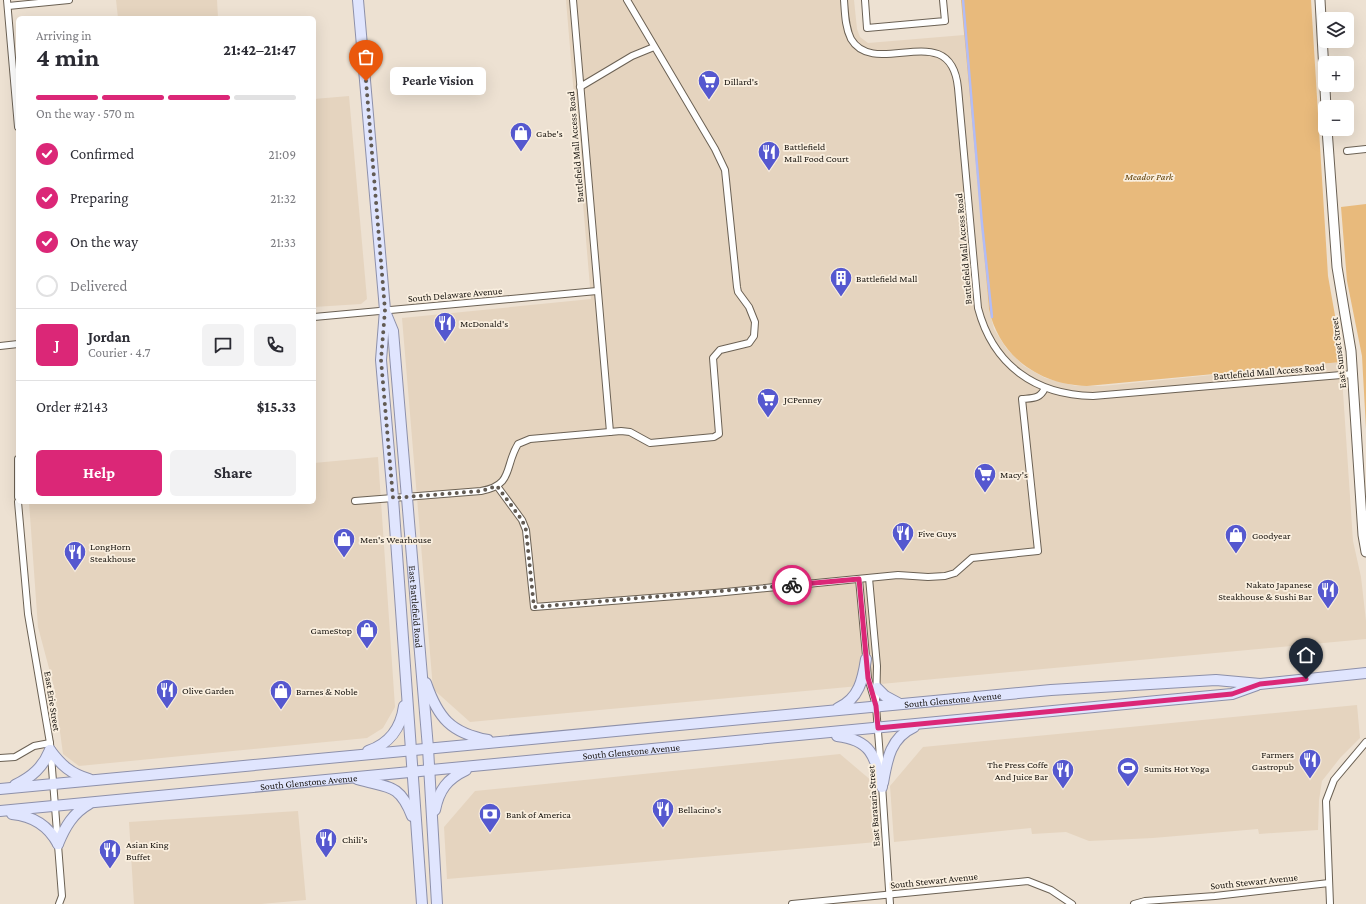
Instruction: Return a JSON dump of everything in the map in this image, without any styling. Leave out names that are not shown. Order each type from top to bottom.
[{"type":"main road","name":"East Battlefield Road","points":[[358,0],[385,310],[381,360],[393,498],[422,904]]},
{"type":"main road","points":[[1320,0],[1326,100]]},
{"type":"main road","name":"East Sunset Street","points":[[1328,136],[1337,267],[1351,351],[1363,535],[1366,552]]},
{"type":"main road","name":"East Battlefield Road","points":[[385,310],[393,331],[428,748],[437,904]]},
{"type":"main road","points":[[832,710],[846,704],[855,696],[861,682],[866,659]]},
{"type":"main road","points":[[421,671],[434,705],[449,725],[466,734],[498,742]]},
{"type":"main road","name":"South Glenstone Avenue","points":[[5,789],[1051,690],[1216,680],[1260,684],[1366,673]]},
{"type":"main road","name":"South Glenstone Avenue","points":[[0,812],[1232,694],[1260,684]]},
{"type":"main road","points":[[877,688],[889,699],[900,704]]},
{"type":"main road","points":[[356,755],[376,748],[392,735],[401,718],[406,695]]},
{"type":"main road","points":[[882,787],[887,762],[893,745],[905,731],[920,724]]},
{"type":"main road","points":[[813,734],[847,737],[866,746],[874,757],[882,787]]},
{"type":"main road","points":[[50,746],[59,762],[69,771],[76,775],[95,780]]},
{"type":"main road","points":[[5,789],[26,780],[37,771],[46,759],[50,746]]},
{"type":"main road","points":[[433,820],[437,799],[444,785],[456,774],[472,766]]},
{"type":"main road","points":[[353,778],[380,784],[395,790],[402,795],[416,826]]},
{"type":"main road","points":[[58,844],[63,832],[74,816],[92,803]]},
{"type":"main road","points":[[0,812],[20,815],[35,820],[49,830],[58,844]]},
{"type":"street","points":[[16,102],[8,3],[69,0]]},
{"type":"street","name":"Battlefield Mall Access Road","points":[[573,0],[610,432]]},
{"type":"street","points":[[355,501],[481,491],[496,487],[506,477],[516,449],[522,441],[530,439],[610,432],[630,432],[650,443],[717,435],[719,428],[713,358],[720,350],[749,343],[754,336],[755,330],[753,315],[737,287],[725,170],[715,149],[627,0]]},
{"type":"street","name":"Battlefield Mall Access Road","points":[[844,0],[849,33],[861,50],[877,54],[919,51],[932,52],[944,57],[953,67],[958,80],[975,281],[980,317],[987,334],[1002,358],[1022,375],[1045,388],[1070,394],[1105,395],[1353,374]]},
{"type":"street","points":[[864,0],[867,28],[945,21],[943,0]]},
{"type":"street","points":[[580,87],[632,56],[654,46]]},
{"type":"street","points":[[1347,151],[1366,149]]},
{"type":"street","name":"South Delaware Avenue","points":[[316,317],[597,291]]},
{"type":"street","points":[[0,346],[16,344]]},
{"type":"street","points":[[496,487],[522,520],[526,530],[534,607],[716,593],[898,575],[928,577],[945,576],[955,573],[972,558],[1038,551],[1022,399],[1038,397],[1042,395],[1045,388]]},
{"type":"street","name":"East Erie Street","points":[[18,504],[28,614],[50,746],[62,896],[60,904]]},
{"type":"street","points":[[869,578],[877,688],[876,706]]},
{"type":"street","points":[[859,579],[870,691],[876,706]]},
{"type":"street","name":"East Barataria Street","points":[[876,706],[890,904]]},
{"type":"street","points":[[1330,904],[1326,801],[1334,780],[1366,742]]},
{"type":"street","points":[[0,758],[15,757],[34,746],[50,746]]},
{"type":"street","name":"South Stewart Avenue","points":[[792,904],[1028,881],[1052,890],[1072,904]]},
{"type":"street","name":"South Stewart Avenue","points":[[1134,904],[1145,901],[1215,896],[1329,883]]},
{"type":"street","points":[[1215,896],[1216,904]]},
{"type":"shaded area","points":[[116,0],[217,0],[218,16],[118,16]]},
{"type":"shaded area","name":"Battlefield Mall","points":[[566,0],[854,0],[857,29],[860,37],[868,43],[964,35],[989,309],[994,329],[1006,348],[1024,366],[1045,378],[1076,386],[1103,386],[1341,362],[1353,541],[1361,577],[1366,621],[1366,639],[470,722],[433,689],[402,318],[591,299]]},
{"type":"shaded area","points":[[349,96],[367,299],[361,304],[316,307],[316,99]]},
{"type":"shaded area","points":[[378,457],[395,707],[383,728],[367,738],[79,766],[63,754],[54,687],[38,627],[29,504],[316,504],[316,463]]},
{"type":"shaded area","points":[[1357,705],[1360,738],[1340,758],[1322,781],[1319,800],[1318,830],[1259,834],[1258,829],[1153,838],[1089,841],[1066,832],[1032,834],[1031,828],[894,842],[890,786],[923,747]]},
{"type":"shaded area","points":[[840,754],[873,782],[877,842],[447,879],[444,827],[475,791]]},
{"type":"shaded area","points":[[298,811],[306,900],[261,904],[134,904],[129,822]]},
{"type":"green space","name":"Meador Park","points":[[961,0],[1311,0],[1318,136],[1319,136],[1328,276],[1339,338],[1341,362],[1087,386],[1069,384],[1038,374],[1024,365],[1012,354],[1002,341],[994,326],[989,309]]},
{"type":"green space","points":[[1366,204],[1366,429],[1362,356],[1347,281],[1341,207]]},
{"type":"waterway","points":[[963,0],[982,224],[992,317]]},
{"type":"way so far","points":[[366,81],[385,310],[381,360],[393,498],[481,491],[497,486],[522,520],[526,530],[534,607],[631,598],[716,593],[792,585]]},
{"type":"place","name":"Pearle Vision","points":[[366,81]]},
{"type":"place","name":"Dillard's","points":[[709,100]]},
{"type":"place","name":"Gabe's","points":[[521,152]]},
{"type":"place","name":"Battlefield Mall Food Court","points":[[769,172]]},
{"type":"place","name":"Battlefield Mall","points":[[841,298]]},
{"type":"place","name":"McDonald's","points":[[445,342]]},
{"type":"place","name":"JCPenney","points":[[768,418]]},
{"type":"place","name":"Macy's","points":[[985,494]]},
{"type":"place","name":"Five Guys","points":[[903,552]]},
{"type":"place","name":"Goodyear","points":[[1236,554]]},
{"type":"place","name":"Men's Wearhouse","points":[[344,558]]},
{"type":"place","name":"LongHorn Steakhouse","points":[[75,572]]},
{"type":"place","name":"Nakato Japanese Steakhouse & Sushi Bar","points":[[1328,610]]},
{"type":"place","name":"GameStop","points":[[367,650]]},
{"type":"place","name":"Olive Garden","points":[[167,710]]},
{"type":"place","name":"Barnes & Noble","points":[[281,710]]},
{"type":"place","name":"Farmers Gastropub","points":[[1310,780]]},
{"type":"place","name":"Sumits Hot Yoga","points":[[1128,788]]},
{"type":"place","name":"The Press Coffe And Juice Bar","points":[[1063,790]]},
{"type":"place","name":"Bellacino's","points":[[663,828]]},
{"type":"place","name":"Bank of America","points":[[490,834]]},
{"type":"place","name":"Chili's","points":[[326,858]]},
{"type":"place","name":"Asian King Buffet","points":[[110,870]]},
{"type":"route","points":[[792,585],[859,579],[868,678],[870,691],[876,706],[878,728],[1232,694],[1260,684],[1306,679]]}]
